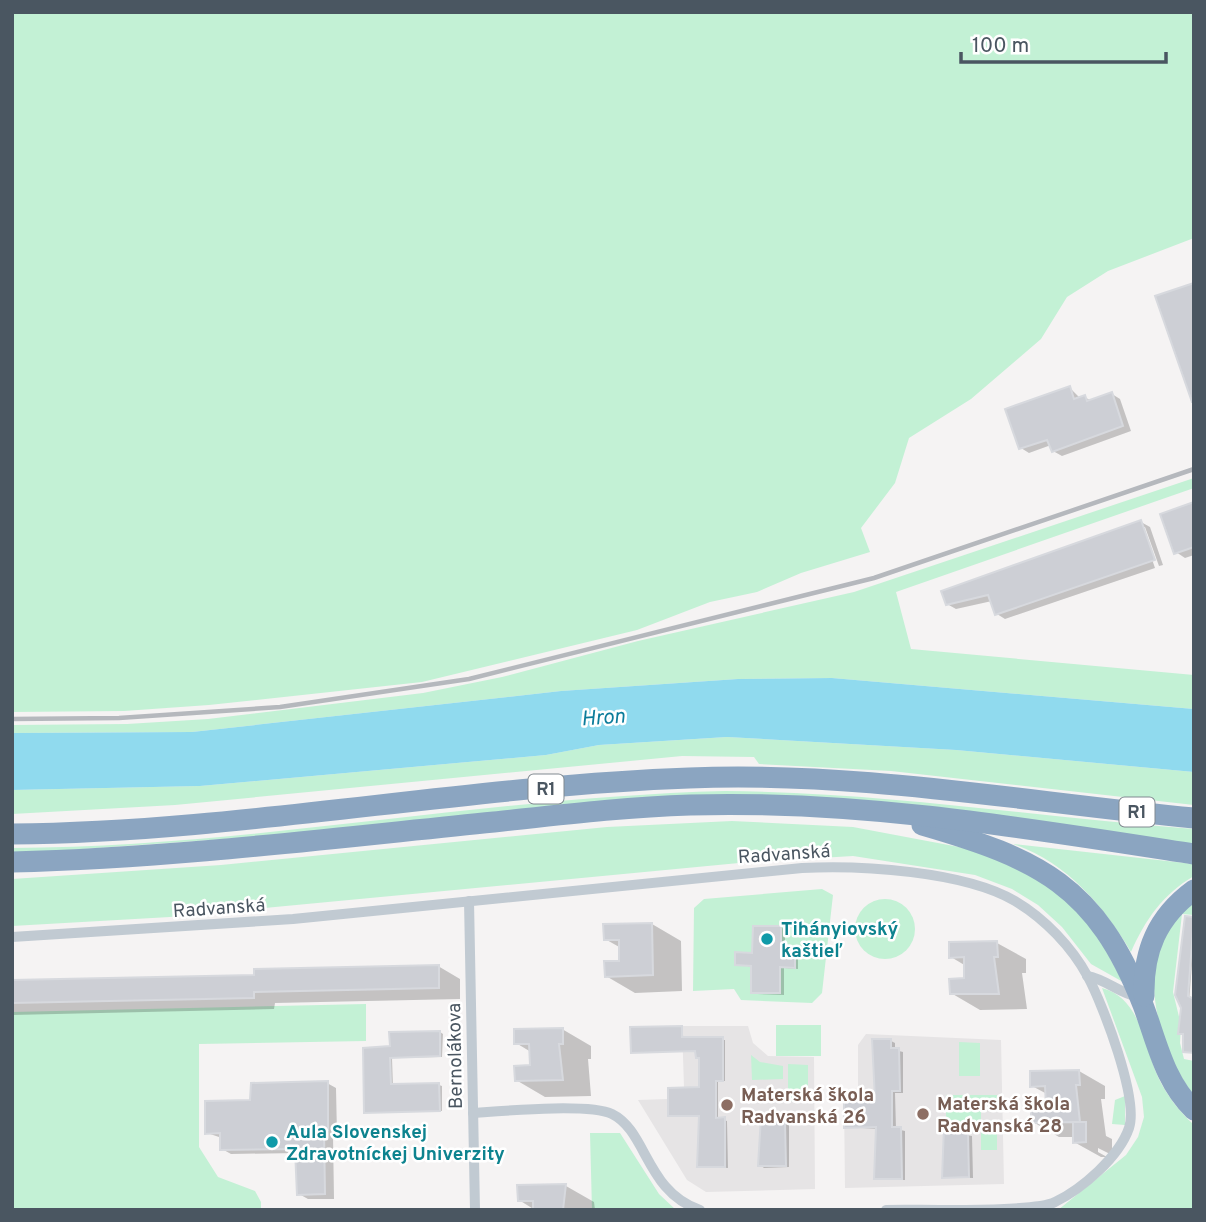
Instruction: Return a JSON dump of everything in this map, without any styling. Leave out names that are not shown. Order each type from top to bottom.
[{"type":"highway","name":"R1","points":[[12,834],[77,834],[616,782],[728,777],[870,782],[1194,818]]},
{"type":"highway","name":"R1","points":[[12,862],[191,852],[665,807],[766,805],[870,810],[957,819],[1194,854]]},
{"type":"highway","points":[[870,810],[993,847],[1042,870],[1066,887],[1116,947],[1142,1002],[1172,1083],[1194,1110]]},
{"type":"highway","points":[[1142,1002],[1143,975],[1149,946],[1162,921],[1194,890]]},
{"type":"street","name":"Radvanská","points":[[12,937],[293,919],[802,868],[860,867],[907,873],[967,884],[1014,900],[1051,929],[1087,976],[1132,1103],[1129,1127],[1123,1141],[1106,1161],[1066,1195],[1045,1206],[886,1210]]},
{"type":"street","name":"Bernolákova","points":[[469,901],[475,1210]]},
{"type":"street","points":[[1087,976],[1100,978],[1142,1002]]},
{"type":"street","points":[[473,1113],[585,1110],[611,1114],[625,1126],[665,1189],[683,1204],[700,1210]]},
{"type":"shaded area","name":"Materská škola Radvanská 26","points":[[682,1026],[748,1026],[753,1043],[768,1056],[814,1057],[815,1189],[706,1192],[687,1180],[638,1100],[668,1099],[668,1088],[684,1087]]},
{"type":"shaded area","name":"Materská škola Radvanská 28","points":[[866,1034],[1001,1040],[1004,1184],[845,1188],[844,1100],[858,1099],[858,1045]]},
{"type":"green space","points":[[12,12],[1194,12],[1194,238],[1108,271],[1067,297],[1041,339],[971,399],[909,438],[895,483],[861,528],[870,552],[801,573],[757,592],[710,602],[637,630],[422,682],[209,705],[124,711],[12,712]]},
{"type":"green space","points":[[1194,478],[1194,488],[896,592],[911,649],[1194,675],[1194,709],[832,678],[738,679],[561,691],[192,732],[12,733],[12,725],[127,724],[208,719],[423,693],[502,677],[638,641],[854,592]]},
{"type":"green space","points":[[727,737],[956,750],[1194,772],[1194,805],[891,771],[759,764],[754,757],[682,756],[175,805],[12,814],[12,790],[200,786],[546,755],[599,745]]},
{"type":"green space","points":[[725,791],[901,800],[1194,829],[1194,845],[816,797],[12,854],[12,848],[190,840],[547,802]]},
{"type":"green space","points":[[732,821],[853,827],[975,850],[1046,882],[1093,927],[1123,982],[1091,964],[1062,927],[1038,905],[1012,889],[975,875],[853,856],[739,863],[170,917],[12,926],[12,879],[221,865],[607,827]]},
{"type":"green space","points":[[1013,844],[1194,864],[1194,876],[1173,891],[1156,909],[1131,952],[1108,918],[1081,887],[1050,862]]},
{"type":"green space","points":[[822,889],[833,895],[822,993],[812,1003],[741,1000],[734,989],[693,991],[694,908],[704,899]]},
{"type":"green space","points":[[885,899],[902,904],[910,912],[915,929],[910,946],[902,954],[885,959],[868,954],[860,946],[855,929],[860,912],[868,904]]},
{"type":"green space","points":[[1194,899],[1194,915],[1182,914],[1173,992],[1181,1025],[1180,1043],[1184,1059],[1194,1061],[1194,1095],[1173,1062],[1165,1042],[1155,1001],[1154,980],[1155,960],[1162,936]]},
{"type":"green space","points":[[1102,988],[1115,993],[1133,1012],[1162,1084],[1174,1103],[1194,1125],[1194,1210],[1058,1210],[1126,1155],[1138,1137],[1144,1117],[1142,1097]]},
{"type":"green space","points":[[366,1004],[366,1041],[199,1044],[199,1147],[218,1177],[255,1191],[261,1202],[261,1210],[12,1210],[12,1012]]},
{"type":"green space","points":[[776,1025],[821,1025],[821,1056],[776,1056]]},
{"type":"green space","points":[[959,1042],[980,1043],[980,1076],[959,1076]]},
{"type":"green space","points":[[751,1055],[760,1062],[783,1066],[783,1079],[752,1080]]},
{"type":"green space","points":[[788,1064],[808,1065],[808,1102],[788,1101]]},
{"type":"green space","points":[[946,1095],[997,1095],[997,1099],[981,1100],[981,1120],[997,1121],[997,1150],[981,1150],[981,1129],[959,1129],[958,1122],[946,1122]]},
{"type":"green space","points":[[1125,1096],[1125,1125],[1112,1124],[1115,1100]]},
{"type":"green space","points":[[590,1133],[620,1133],[659,1194],[676,1210],[592,1210]]},
{"type":"water","name":"Hron","points":[[832,678],[1194,709],[1194,772],[956,750],[727,737],[599,745],[546,755],[200,786],[12,790],[12,733],[192,732],[561,691],[738,679]]},
{"type":"building","points":[[1194,283],[1194,402],[1192,402],[1155,296]]},
{"type":"building","points":[[1070,386],[1074,399],[1085,395],[1087,401],[1112,392],[1123,426],[1052,452],[1047,440],[1019,449],[1005,409]]},
{"type":"building","points":[[1194,502],[1194,547],[1174,554],[1160,514]]},
{"type":"building","points":[[1141,520],[1155,560],[995,615],[988,595],[946,605],[941,591]]},
{"type":"building","points":[[1185,916],[1194,917],[1188,996],[1194,999],[1194,1053],[1183,1052],[1183,1034],[1178,1034],[1181,1008],[1175,995]]},
{"type":"building","points":[[652,923],[653,975],[605,977],[604,961],[619,961],[619,940],[604,940],[603,924]]},
{"type":"building","name":"Tihányiovský kaštieľ","points":[[753,926],[781,926],[781,953],[795,954],[795,968],[780,967],[780,993],[751,993],[751,966],[735,965],[735,952],[752,953]]},
{"type":"building","points":[[997,941],[998,957],[994,957],[999,994],[950,994],[949,979],[964,978],[964,957],[949,958],[949,942]]},
{"type":"building","points":[[439,965],[439,988],[254,992],[254,998],[12,1003],[12,980],[254,975],[254,969]]},
{"type":"building","points":[[682,1026],[682,1037],[723,1037],[723,1081],[716,1081],[716,1118],[725,1117],[725,1167],[697,1167],[699,1116],[668,1116],[668,1088],[699,1087],[699,1058],[696,1058],[695,1051],[631,1053],[630,1027]]},
{"type":"building","points":[[563,1028],[563,1044],[559,1044],[563,1080],[515,1081],[514,1066],[530,1065],[529,1044],[514,1044],[514,1029]]},
{"type":"building","points":[[440,1031],[440,1056],[390,1058],[391,1084],[439,1083],[440,1111],[364,1113],[363,1048],[390,1046],[389,1032]]},
{"type":"building","points":[[872,1039],[891,1039],[891,1048],[899,1048],[900,1091],[892,1091],[892,1127],[901,1127],[902,1179],[874,1179],[876,1127],[844,1128],[844,1100],[875,1099]]},
{"type":"building","points":[[1079,1070],[1080,1085],[1076,1085],[1080,1122],[1086,1122],[1086,1142],[1073,1143],[1073,1122],[1031,1123],[1031,1107],[1046,1107],[1045,1086],[1030,1087],[1030,1071]]},
{"type":"building","name":"Aula Slovenskej Zdravotníckej Univerzity","points":[[328,1081],[328,1130],[324,1130],[325,1194],[297,1195],[295,1149],[220,1150],[220,1133],[205,1134],[205,1101],[250,1100],[251,1083]]},
{"type":"building","points":[[761,1117],[785,1121],[786,1166],[758,1166]]},
{"type":"building","points":[[956,1126],[956,1132],[968,1132],[969,1177],[942,1178],[944,1127]]},
{"type":"building","points":[[566,1184],[563,1210],[533,1210],[533,1201],[518,1201],[517,1185]]},
{"type":"railway","points":[[12,719],[119,718],[280,707],[469,679],[874,578],[1194,469]]},
{"type":"place","name":"Tihányiovský kaštieľ","points":[[767,939]]},
{"type":"place","name":"Materská škola Radvanská 26","points":[[727,1105]]},
{"type":"place","name":"Materská škola Radvanská 28","points":[[923,1114]]},
{"type":"place","name":"Aula Slovenskej Zdravotníckej Univerzity","points":[[272,1142]]}]
